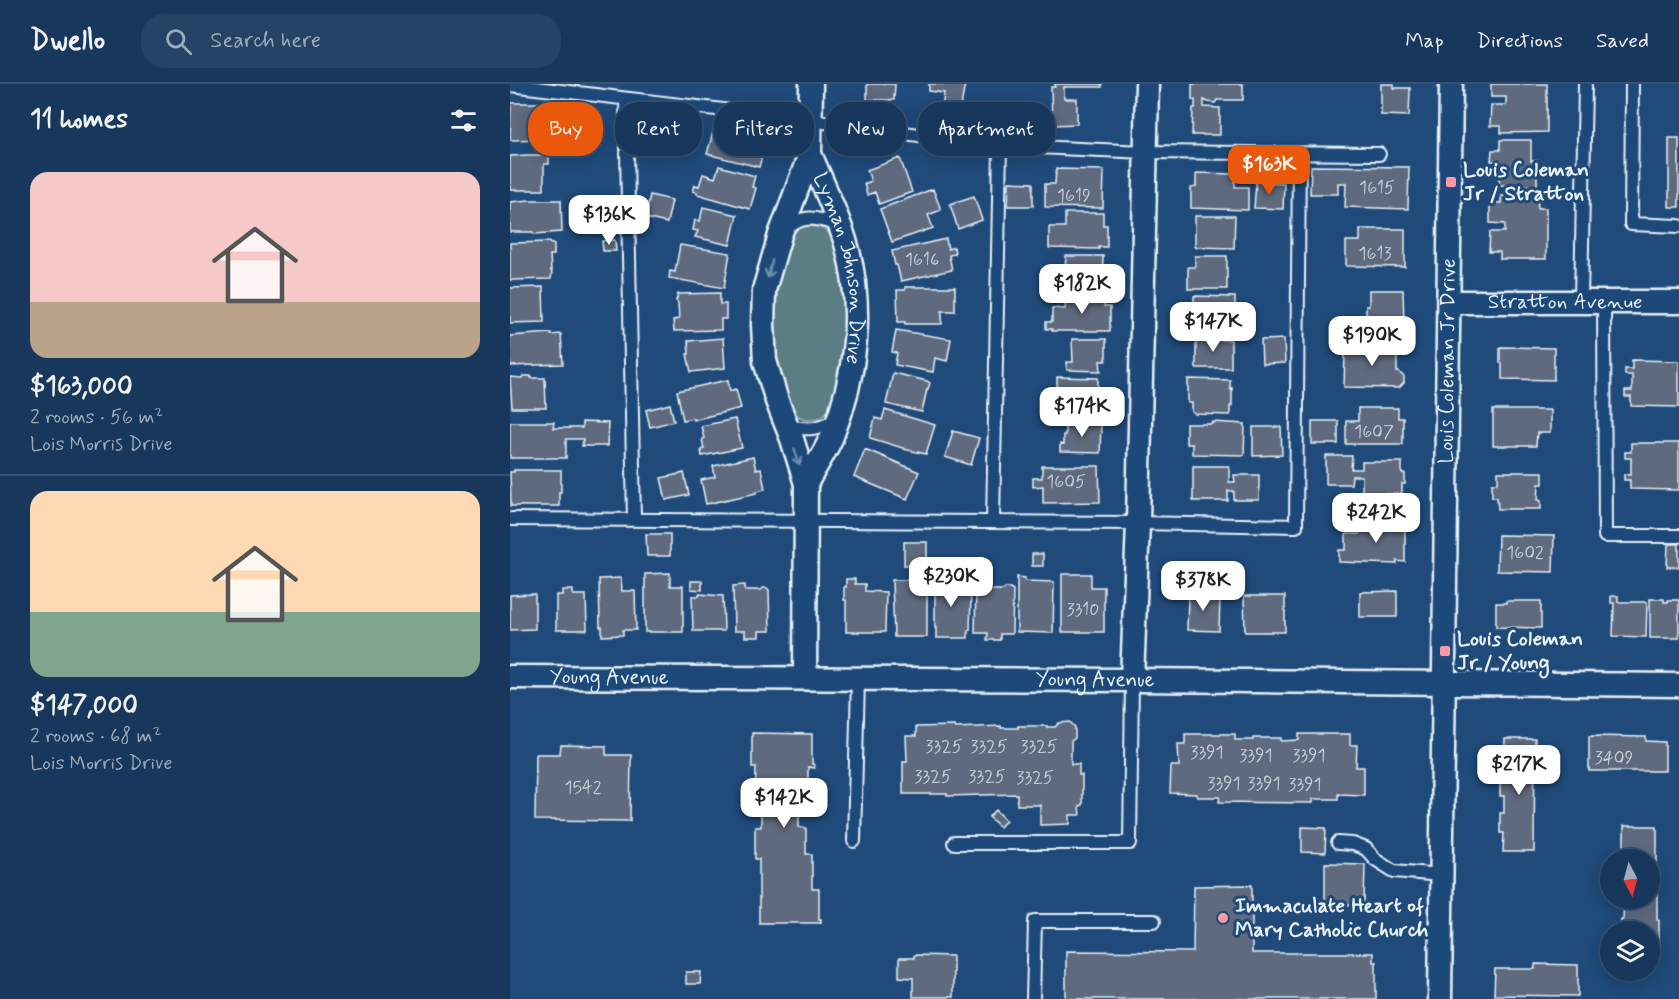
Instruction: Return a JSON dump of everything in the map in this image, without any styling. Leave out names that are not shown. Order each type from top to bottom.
[{"type":"street","name":"Lyman Johnson Drive","points":[[810,102],[811,84]]},
{"type":"street","points":[[1132,680],[1138,523],[1147,84]]},
{"type":"street","name":"Louis Coleman Jr Drive","points":[[1440,999],[1452,84]]},
{"type":"street","name":"Lyman Johnson Drive","points":[[805,678],[806,484],[765,361],[763,325],[764,290],[780,235],[809,156]]},
{"type":"street","name":"Lyman Johnson Drive","points":[[806,484],[831,438],[838,418],[852,369],[856,324],[855,290],[847,247],[811,156]]},
{"type":"street","name":"Stratton Avenue","points":[[1449,302],[1679,302]]},
{"type":"street","name":"Young Avenue","points":[[510,677],[1679,685]]},
{"type":"lane","points":[[1581,302],[1585,84]]},
{"type":"lane","points":[[1632,84],[1631,224],[1679,226]]},
{"type":"lane","points":[[510,85],[714,109]]},
{"type":"lane","points":[[626,99],[634,520]]},
{"type":"lane","points":[[814,121],[918,135]]},
{"type":"lane","points":[[1055,148],[1145,152],[1379,154]]},
{"type":"lane","points":[[510,519],[1296,526],[1299,154]]},
{"type":"lane","points":[[993,522],[1000,156]]},
{"type":"lane","points":[[780,235],[794,222],[805,218],[817,218],[839,225]]},
{"type":"lane","points":[[1605,301],[1605,536],[1679,536]]},
{"type":"lane","points":[[787,426],[807,429],[822,427],[838,418]]},
{"type":"lane","points":[[854,841],[858,679]]},
{"type":"lane","points":[[954,843],[1130,843],[1132,680]]},
{"type":"lane","points":[[1338,843],[1353,844],[1366,849],[1375,860],[1394,871],[1442,875]]},
{"type":"lane","points":[[1033,999],[1035,921],[1154,921]]},
{"type":"green space","points":[[807,226],[823,229],[833,240],[844,285],[846,318],[844,351],[831,406],[825,414],[818,418],[804,419],[793,411],[788,402],[778,359],[775,324],[778,290],[789,243],[795,232]]},
{"type":"building","points":[[867,84],[895,84],[894,100],[867,100]]},
{"type":"building","points":[[929,84],[965,84],[962,102],[943,102],[944,93],[929,91]]},
{"type":"building","points":[[1055,84],[1102,84],[1102,87],[1064,87],[1064,99],[1077,99],[1077,124],[1055,125],[1055,102],[1051,102],[1051,87],[1055,87]]},
{"type":"building","points":[[1192,84],[1243,84],[1243,100],[1217,100],[1215,103],[1204,100],[1204,107],[1220,108],[1220,135],[1192,135],[1195,100],[1192,100]]},
{"type":"building","points":[[1381,84],[1394,84],[1394,88],[1410,88],[1409,116],[1381,115]]},
{"type":"building","points":[[1491,84],[1547,84],[1547,132],[1501,133],[1501,126],[1490,126],[1491,105],[1506,105],[1506,97],[1491,97]]},
{"type":"building","points":[[511,103],[528,103],[528,140],[510,140]]},
{"type":"building","points":[[714,129],[714,156],[707,154]]},
{"type":"building","points":[[1669,138],[1679,138],[1679,207],[1669,207]]},
{"type":"building","points":[[1500,140],[1531,140],[1531,161],[1537,161],[1537,186],[1499,185],[1500,161],[1491,161],[1492,150],[1500,150]]},
{"type":"building","points":[[510,156],[549,156],[549,164],[544,164],[544,190],[510,190]]},
{"type":"building","points":[[715,156],[762,156],[759,167]]},
{"type":"building","points":[[900,158],[912,192],[879,204],[875,192],[867,195],[864,184],[871,181],[867,170]]},
{"type":"building","points":[[719,166],[755,176],[752,187],[756,188],[750,209],[693,191],[695,185],[699,186],[703,174],[715,178]]},
{"type":"building","points":[[1311,166],[1409,167],[1408,209],[1345,207],[1346,183],[1338,183],[1338,194],[1310,194]]},
{"type":"building","points":[[1056,169],[1104,170],[1103,208],[1045,207],[1045,184],[1055,184]]},
{"type":"building","points":[[1196,173],[1235,174],[1235,187],[1248,187],[1248,210],[1191,208],[1191,188],[1196,187]]},
{"type":"building","points":[[1009,182],[1033,183],[1033,206],[1008,206]]},
{"type":"building","points":[[1256,182],[1284,183],[1283,209],[1254,208]]},
{"type":"building","points":[[933,189],[941,210],[928,215],[933,228],[892,242],[880,209]]},
{"type":"building","points":[[650,195],[672,200],[667,223],[645,218]]},
{"type":"building","points":[[1537,195],[1538,208],[1546,208],[1546,259],[1500,259],[1500,252],[1489,252],[1490,232],[1505,232],[1505,224],[1490,223],[1490,202],[1501,203],[1501,196]]},
{"type":"building","points":[[974,196],[982,220],[958,229],[950,204]]},
{"type":"building","points":[[561,200],[562,232],[534,234],[533,232],[510,232],[510,202]]},
{"type":"building","points":[[703,207],[737,215],[730,245],[695,237],[698,231],[693,230],[695,220],[700,221]]},
{"type":"building","points":[[1065,213],[1103,213],[1103,225],[1107,225],[1107,247],[1099,247],[1099,249],[1049,248],[1049,227],[1065,227]]},
{"type":"building","points":[[1195,216],[1235,216],[1234,248],[1195,247]]},
{"type":"building","points":[[1360,229],[1405,229],[1405,267],[1346,266],[1346,241],[1360,241]]},
{"type":"building","points":[[946,239],[948,249],[954,247],[955,254],[949,255],[952,270],[901,281],[892,251]]},
{"type":"building","points":[[615,240],[616,251],[603,251],[602,241]]},
{"type":"building","points":[[550,242],[554,244],[554,255],[550,255],[551,279],[510,280],[510,243]]},
{"type":"building","points":[[680,245],[730,253],[724,288],[669,278],[670,271],[675,272]]},
{"type":"building","points":[[1066,256],[1103,256],[1102,287],[1059,287],[1059,279],[1063,279]]},
{"type":"building","points":[[1195,256],[1227,256],[1227,289],[1188,289],[1188,267],[1195,267]]},
{"type":"building","points":[[543,287],[544,322],[510,323],[510,288]]},
{"type":"building","points":[[905,287],[955,287],[955,311],[942,311],[942,324],[898,322],[897,290],[905,290]]},
{"type":"building","points":[[1369,290],[1403,290],[1404,325],[1369,325],[1366,306],[1369,306]]},
{"type":"building","points":[[720,293],[720,304],[726,304],[726,319],[721,319],[721,330],[674,331],[673,320],[679,319],[676,301],[678,294]]},
{"type":"building","points":[[1066,295],[1105,295],[1104,307],[1110,307],[1110,331],[1052,331],[1052,329],[1046,329],[1046,322],[1052,322],[1052,308],[1065,309]]},
{"type":"building","points":[[1194,296],[1235,297],[1237,330],[1234,333],[1194,333],[1194,321],[1187,321],[1187,307],[1194,307]]},
{"type":"building","points":[[896,330],[951,339],[947,361],[935,358],[933,372],[895,365],[897,353],[892,352]]},
{"type":"building","points":[[551,333],[551,335],[561,334],[563,364],[510,366],[510,336]]},
{"type":"building","points":[[1208,337],[1217,337],[1217,340],[1231,340],[1231,368],[1196,368],[1196,339],[1208,339]]},
{"type":"building","points":[[723,338],[725,368],[691,372],[687,354],[689,354],[688,341]]},
{"type":"building","points":[[1072,339],[1106,339],[1106,361],[1100,361],[1101,371],[1067,370],[1067,362],[1073,362]]},
{"type":"building","points":[[1284,339],[1285,363],[1262,364],[1261,340]]},
{"type":"building","points":[[1351,345],[1397,345],[1397,372],[1404,377],[1404,383],[1399,388],[1344,387],[1345,352],[1351,353]]},
{"type":"building","points":[[1500,347],[1554,348],[1554,380],[1502,379]]},
{"type":"building","points":[[1632,360],[1679,361],[1679,407],[1631,406],[1631,397],[1625,397],[1625,391],[1632,391],[1632,375],[1625,375],[1625,369],[1632,369]]},
{"type":"building","points":[[893,373],[930,383],[922,412],[886,404]]},
{"type":"building","points":[[523,376],[545,378],[546,408],[512,408],[510,377],[522,378]]},
{"type":"building","points":[[1057,377],[1098,378],[1098,391],[1105,391],[1105,403],[1097,403],[1097,414],[1050,413],[1051,403],[1057,403]]},
{"type":"building","points":[[1188,379],[1230,380],[1232,406],[1230,406],[1230,415],[1192,412],[1192,403],[1188,403]]},
{"type":"building","points":[[728,380],[730,391],[736,389],[741,408],[693,420],[693,418],[683,420],[677,391]]},
{"type":"building","points":[[670,404],[674,421],[650,427],[646,410]]},
{"type":"building","points":[[1358,408],[1398,408],[1398,418],[1403,418],[1403,444],[1346,444],[1346,421],[1358,421]]},
{"type":"building","points":[[885,410],[935,425],[926,454],[870,438],[875,418],[882,420]]},
{"type":"building","points":[[1493,410],[1550,410],[1550,433],[1537,433],[1536,446],[1493,446]]},
{"type":"building","points":[[735,419],[742,448],[702,456],[701,449],[704,449],[702,439],[704,438],[701,426]]},
{"type":"building","points":[[1312,421],[1338,421],[1338,444],[1312,444]]},
{"type":"building","points":[[510,422],[554,422],[553,428],[582,428],[582,422],[608,423],[607,446],[582,446],[583,439],[566,439],[566,458],[510,458]]},
{"type":"building","points":[[1065,422],[1101,422],[1100,453],[1060,452],[1060,444],[1063,445],[1063,435],[1065,435]]},
{"type":"building","points":[[1213,422],[1245,424],[1244,455],[1192,454],[1192,444],[1186,444],[1186,424],[1213,424]]},
{"type":"building","points":[[1253,427],[1281,427],[1282,455],[1253,456]]},
{"type":"building","points":[[953,431],[979,438],[971,465],[945,457]]},
{"type":"building","points":[[1631,443],[1679,443],[1679,490],[1630,489],[1630,480],[1624,480],[1624,474],[1631,474],[1631,458],[1625,458],[1625,452],[1631,452]]},
{"type":"building","points":[[865,449],[919,472],[907,499],[854,477]]},
{"type":"building","points":[[1326,456],[1352,456],[1351,469],[1362,469],[1362,462],[1402,462],[1405,484],[1402,484],[1402,494],[1362,494],[1362,476],[1352,476],[1351,484],[1326,484]]},
{"type":"building","points":[[753,457],[756,470],[761,469],[765,489],[757,493],[706,504],[701,480],[715,477],[713,466]]},
{"type":"building","points":[[1042,466],[1099,466],[1100,502],[1043,503],[1043,486],[1033,487],[1033,478],[1042,478]]},
{"type":"building","points":[[1193,466],[1229,466],[1229,482],[1235,482],[1234,475],[1259,475],[1259,500],[1234,500],[1234,491],[1228,491],[1228,501],[1193,501]]},
{"type":"building","points":[[514,470],[561,470],[559,506],[511,506],[510,472]]},
{"type":"building","points":[[1498,472],[1543,472],[1543,484],[1539,484],[1538,500],[1541,500],[1541,509],[1498,509],[1497,497],[1492,497],[1492,483],[1498,483]]},
{"type":"building","points":[[684,473],[689,495],[666,500],[661,478]]},
{"type":"building","points":[[1359,522],[1405,525],[1405,562],[1397,561],[1397,564],[1339,562],[1339,550],[1346,550],[1346,534],[1359,534]]},
{"type":"building","points":[[646,534],[670,534],[670,556],[647,556]]},
{"type":"building","points":[[1498,535],[1554,536],[1553,572],[1497,571]]},
{"type":"building","points":[[904,542],[927,542],[927,565],[904,565]]},
{"type":"building","points":[[1668,544],[1679,544],[1679,567],[1667,567]]},
{"type":"building","points":[[1032,554],[1043,554],[1043,566],[1032,566]]},
{"type":"building","points":[[935,568],[946,568],[946,579],[957,579],[957,594],[971,594],[968,638],[936,638]]},
{"type":"building","points":[[670,573],[670,586],[683,586],[683,632],[645,632],[645,574]]},
{"type":"building","points":[[1062,574],[1091,574],[1091,587],[1104,587],[1104,632],[1062,632]]},
{"type":"building","points":[[1017,577],[1025,578],[1025,581],[1054,582],[1053,633],[1017,632]]},
{"type":"building","points":[[621,578],[622,591],[635,591],[636,630],[623,630],[623,635],[602,636],[599,579]]},
{"type":"building","points":[[846,579],[855,579],[855,584],[865,584],[865,591],[886,592],[885,632],[846,632],[844,587],[846,587]]},
{"type":"building","points":[[892,580],[925,580],[927,637],[894,637]]},
{"type":"building","points":[[691,581],[702,581],[702,590],[691,589]]},
{"type":"building","points":[[745,585],[745,590],[767,588],[769,590],[770,631],[759,631],[759,637],[745,637],[745,631],[734,631],[733,586]]},
{"type":"building","points":[[976,585],[983,585],[983,590],[1010,588],[1013,590],[1012,634],[1000,634],[1000,640],[987,640],[988,633],[975,633]]},
{"type":"building","points":[[1190,589],[1195,589],[1195,594],[1220,595],[1219,631],[1187,630]]},
{"type":"building","points":[[562,590],[573,590],[573,595],[586,595],[587,630],[556,630],[556,595],[562,595]]},
{"type":"building","points":[[1397,591],[1397,617],[1360,617],[1360,592]]},
{"type":"building","points":[[535,594],[535,629],[510,630],[510,595]]},
{"type":"building","points":[[699,594],[723,596],[724,631],[693,631],[692,596],[699,596]]},
{"type":"building","points":[[1244,596],[1285,596],[1285,632],[1245,632]]},
{"type":"building","points":[[1611,596],[1618,596],[1618,602],[1647,602],[1646,637],[1613,636],[1614,603],[1611,603]]},
{"type":"building","points":[[1650,599],[1664,599],[1664,602],[1679,600],[1679,638],[1650,638]]},
{"type":"building","points":[[1506,601],[1541,601],[1541,628],[1496,627],[1496,603],[1506,603]]},
{"type":"building","points":[[1070,722],[1075,727],[1075,738],[1071,741],[1071,764],[1079,764],[1079,775],[1082,775],[1082,805],[1079,806],[1080,815],[1070,815],[1070,824],[1040,825],[1040,805],[1017,805],[1017,794],[947,796],[947,794],[903,794],[903,761],[907,761],[906,736],[916,736],[916,727],[1055,727],[1059,723]]},
{"type":"building","points":[[752,733],[812,734],[814,768],[808,767],[808,802],[799,802],[799,827],[806,828],[806,854],[812,854],[812,889],[819,889],[821,923],[759,923],[759,859],[755,859],[755,827],[761,827],[761,802],[755,801],[756,767],[752,767]]},
{"type":"building","points":[[1185,734],[1235,734],[1235,740],[1281,738],[1281,741],[1299,740],[1299,734],[1350,734],[1350,745],[1357,745],[1356,767],[1364,767],[1364,795],[1338,794],[1338,799],[1313,799],[1313,803],[1219,802],[1220,797],[1197,797],[1197,794],[1170,793],[1171,766],[1179,766],[1178,744],[1185,744]]},
{"type":"building","points":[[1589,736],[1646,737],[1646,741],[1665,742],[1665,771],[1589,771]]},
{"type":"building","points":[[1505,739],[1535,739],[1534,852],[1503,852],[1504,833],[1500,833],[1500,813],[1504,813],[1504,796],[1500,796],[1500,776],[1504,776]]},
{"type":"building","points":[[561,745],[606,746],[606,755],[631,755],[630,821],[535,820],[536,754],[560,754]]},
{"type":"building","points":[[996,810],[1006,820],[1000,827],[989,817]]},
{"type":"building","points":[[1624,826],[1657,826],[1657,849],[1624,849]]},
{"type":"building","points":[[1302,827],[1326,828],[1325,853],[1302,852]]},
{"type":"building","points":[[1325,863],[1365,864],[1364,905],[1325,905]]},
{"type":"building","name":"Immaculate Heart of Mary Catholic Church","points":[[1252,885],[1252,953],[1373,953],[1373,962],[1376,962],[1376,999],[1066,999],[1066,951],[1193,952],[1194,886]]},
{"type":"building","points":[[1623,909],[1657,909],[1657,920],[1659,921],[1621,921]]},
{"type":"building","points":[[914,955],[953,956],[953,997],[913,997],[913,978],[899,977],[899,958],[914,958]]},
{"type":"building","points":[[1535,964],[1578,965],[1578,996],[1494,995],[1495,969],[1535,969]]},
{"type":"building","points":[[686,972],[701,972],[700,984],[686,984]]},
{"type":"place","name":"Louis Coleman Jr / Stratton","points":[[1451,182]]},
{"type":"place","name":"Louis Coleman Jr / Young","points":[[1445,651]]},
{"type":"place","name":"Immaculate Heart of Mary Catholic Church","points":[[1223,918]]}]
